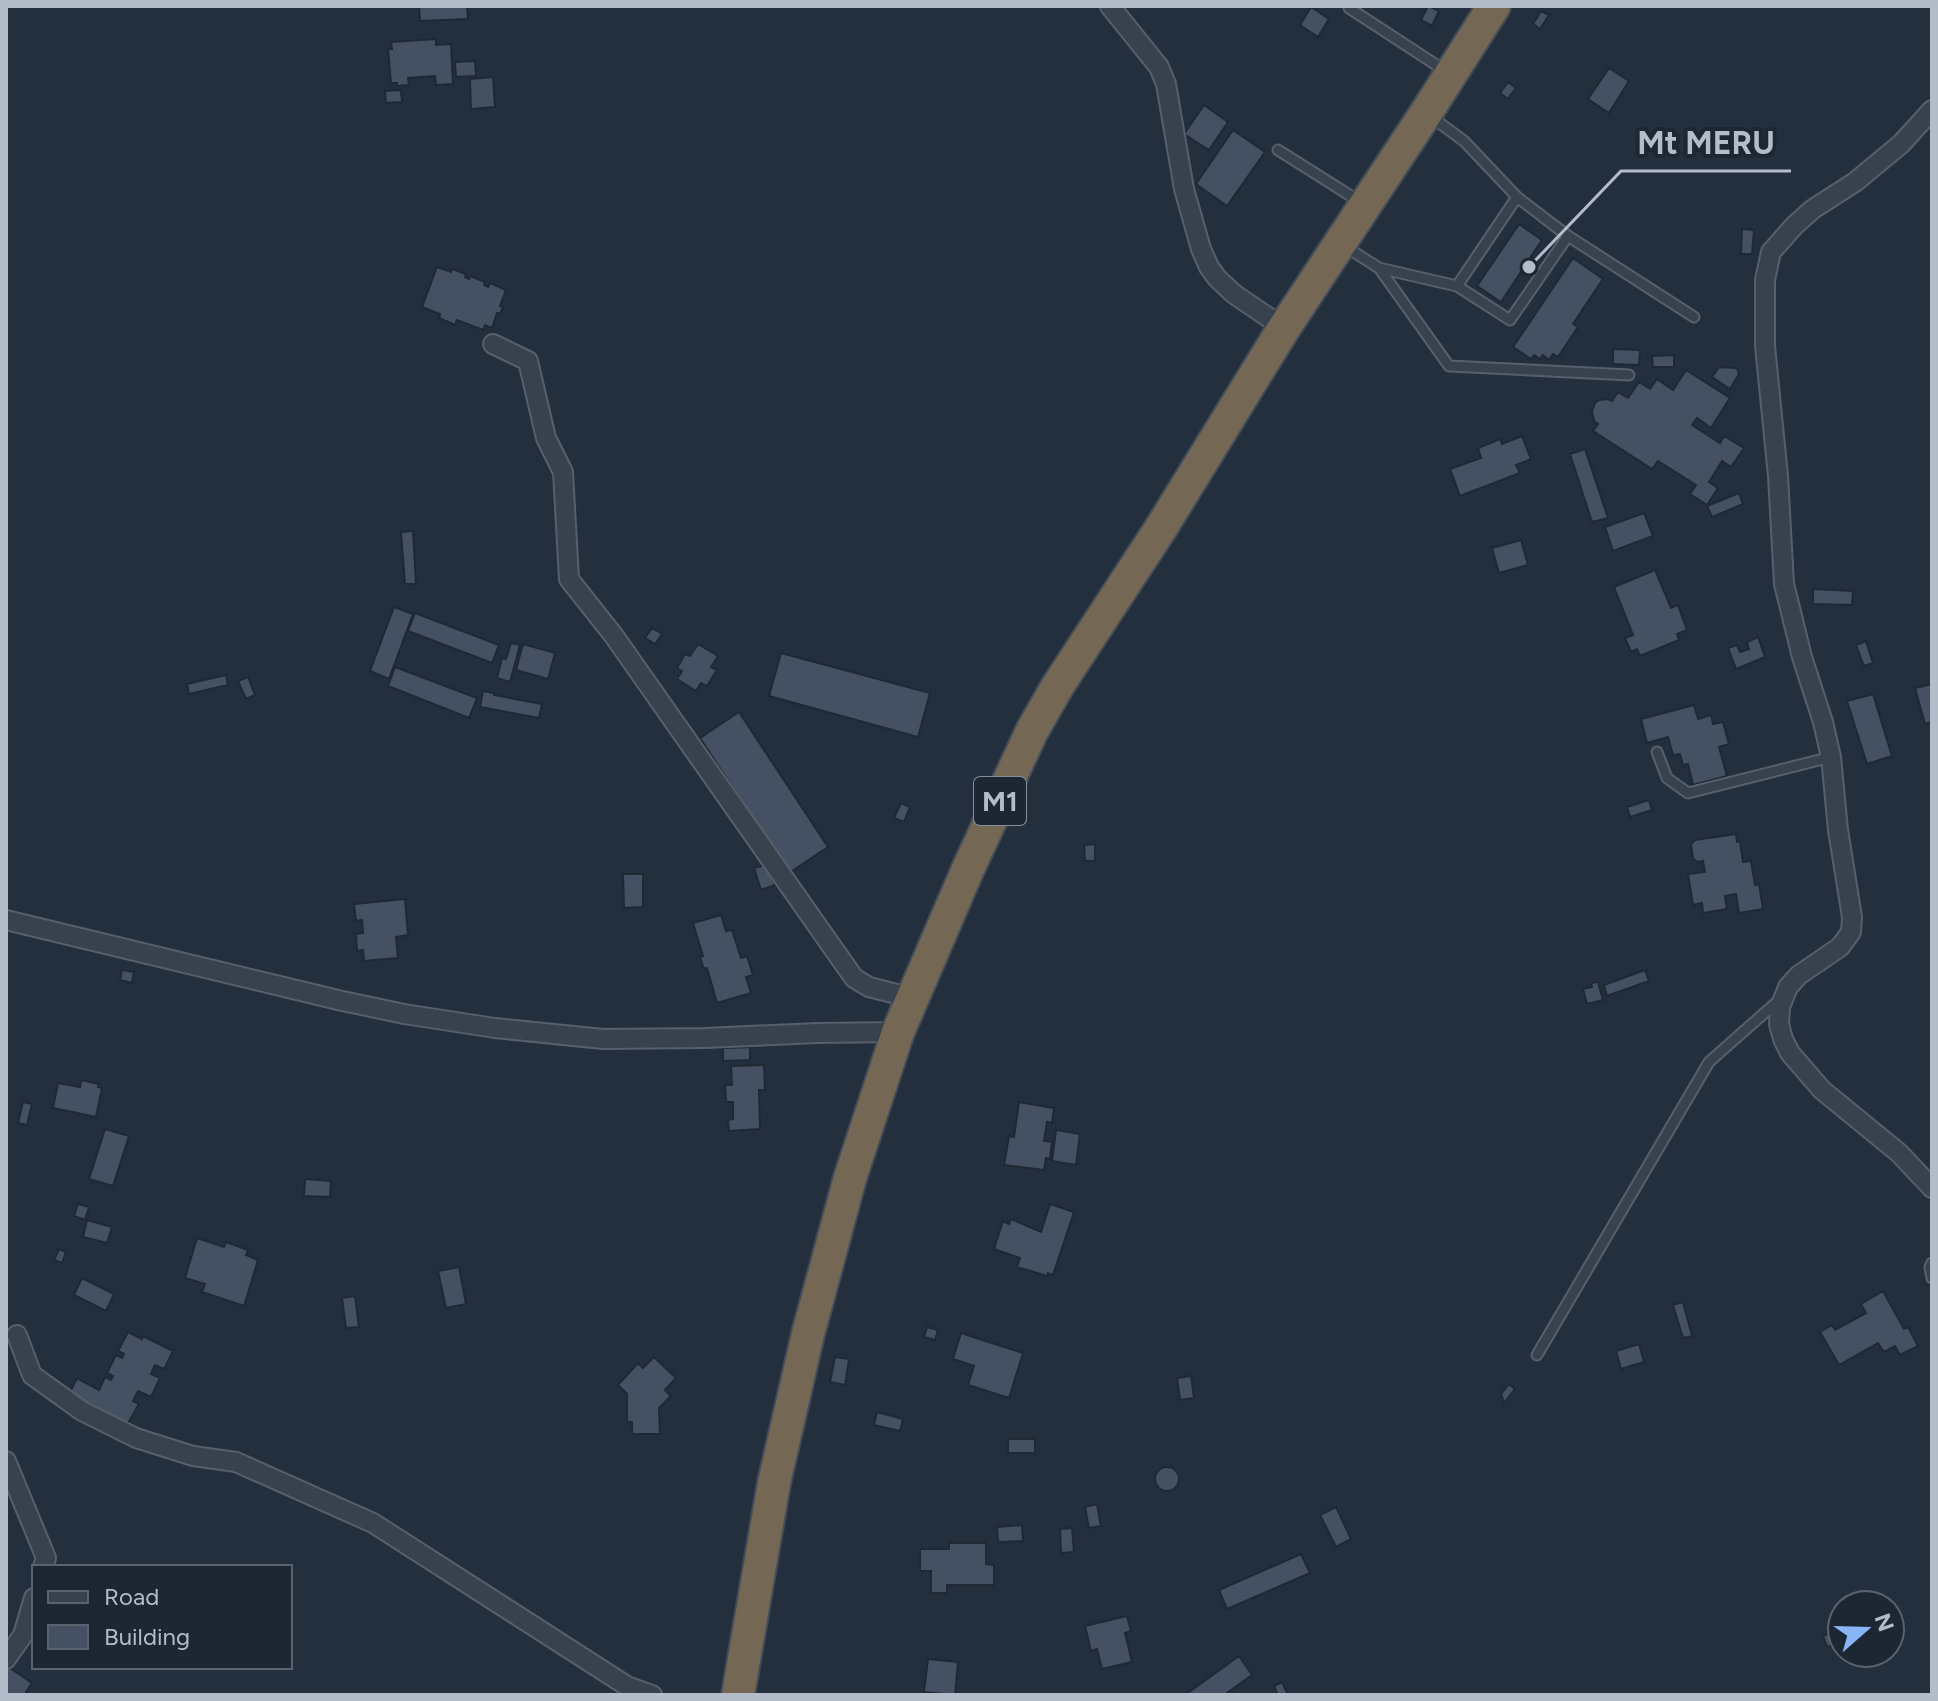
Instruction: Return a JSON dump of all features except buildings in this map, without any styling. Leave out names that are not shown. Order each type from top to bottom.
[{"type":"highway","name":"M1","points":[[738,1695],[774,1483],[808,1334],[850,1178],[898,1032],[968,869],[1032,731],[1057,687],[1161,528],[1284,328],[1494,6]]},
{"type":"street","points":[[1110,6],[1159,67],[1166,84],[1184,189],[1209,267],[1234,294],[1284,328]]},
{"type":"street","points":[[1932,110],[1901,144],[1795,225],[1771,252],[1765,280],[1765,346],[1778,476],[1784,584],[1831,757],[1838,830],[1852,917],[1851,932],[1840,947],[1799,975],[1788,987],[1780,1007],[1779,1024],[1790,1053],[1822,1090],[1899,1153],[1932,1188]]},
{"type":"street","points":[[493,344],[528,361],[546,438],[563,472],[569,579],[614,636],[854,978],[869,987],[912,998]]},
{"type":"street","points":[[6,920],[338,1000],[495,1028],[603,1039],[898,1032]]},
{"type":"street","points":[[17,1335],[32,1375],[82,1411],[136,1438],[193,1456],[236,1462],[373,1523],[627,1686],[652,1695]]},
{"type":"street","points":[[6,1461],[46,1558],[44,1565]]},
{"type":"street","points":[[6,1659],[23,1635],[32,1605]]},
{"type":"lane","points":[[1349,8],[1450,73]]},
{"type":"lane","points":[[1426,113],[1464,141],[1517,197],[1568,236],[1694,317]]},
{"type":"lane","points":[[1278,150],[1365,205]]},
{"type":"lane","points":[[1457,286],[1517,197]]},
{"type":"lane","points":[[1340,243],[1379,268],[1457,286],[1510,320],[1568,236]]},
{"type":"lane","points":[[1379,268],[1449,366],[1629,375]]},
{"type":"lane","points":[[1657,752],[1667,778],[1688,793],[1831,757]]},
{"type":"lane","points":[[1537,1355],[1709,1062],[1784,997]]},
{"type":"lane","points":[[1932,1263],[1932,1278]]},
{"type":"place","name":"Mt MERU","points":[[1529,267]]}]
